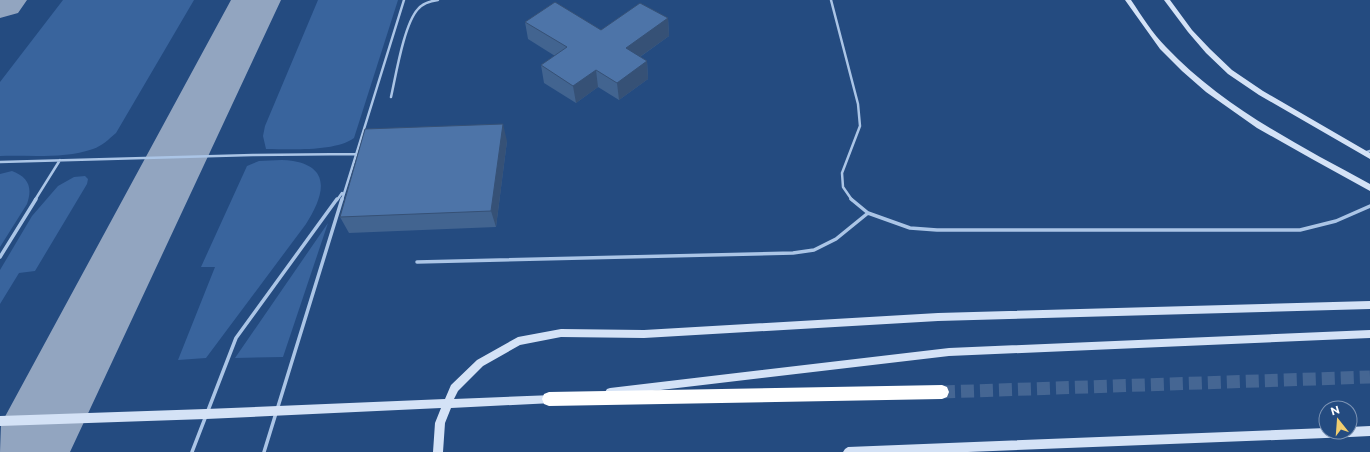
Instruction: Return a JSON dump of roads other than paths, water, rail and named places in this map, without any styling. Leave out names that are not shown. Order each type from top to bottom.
[{"type":"highway","points":[[549,399],[942,392]]},
{"type":"main road","points":[[1128,0],[1144,24],[1163,47],[1209,90],[1239,112],[1273,133],[1370,188]]},
{"type":"main road","points":[[1167,0],[1190,31],[1230,72],[1261,93],[1368,153]]},
{"type":"main road","points":[[438,452],[440,423],[454,388],[480,363],[518,341],[561,333],[644,334],[938,317],[1370,305]]},
{"type":"main road","points":[[0,421],[549,399],[949,352],[1370,334]]},
{"type":"main road","points":[[1358,432],[1370,431]]},
{"type":"main road","points":[[848,452],[1318,433]]},
{"type":"lane","points":[[264,452],[404,0]]},
{"type":"lane","points":[[391,97],[408,29],[414,14],[418,8],[424,4],[438,0]]},
{"type":"lane","points":[[831,0],[858,104],[860,126],[842,173],[843,187],[852,201],[868,214],[910,228],[937,230],[1300,230],[1327,225],[1352,216],[1370,206]]},
{"type":"lane","points":[[0,162],[252,154],[356,154]]},
{"type":"lane","points":[[0,257],[60,160]]},
{"type":"lane","points":[[192,452],[227,359],[242,329],[345,190]]},
{"type":"lane","points":[[417,262],[793,253],[814,250],[836,239],[868,214]]},
{"type":"tunnel","points":[[942,392],[1370,377]]}]
